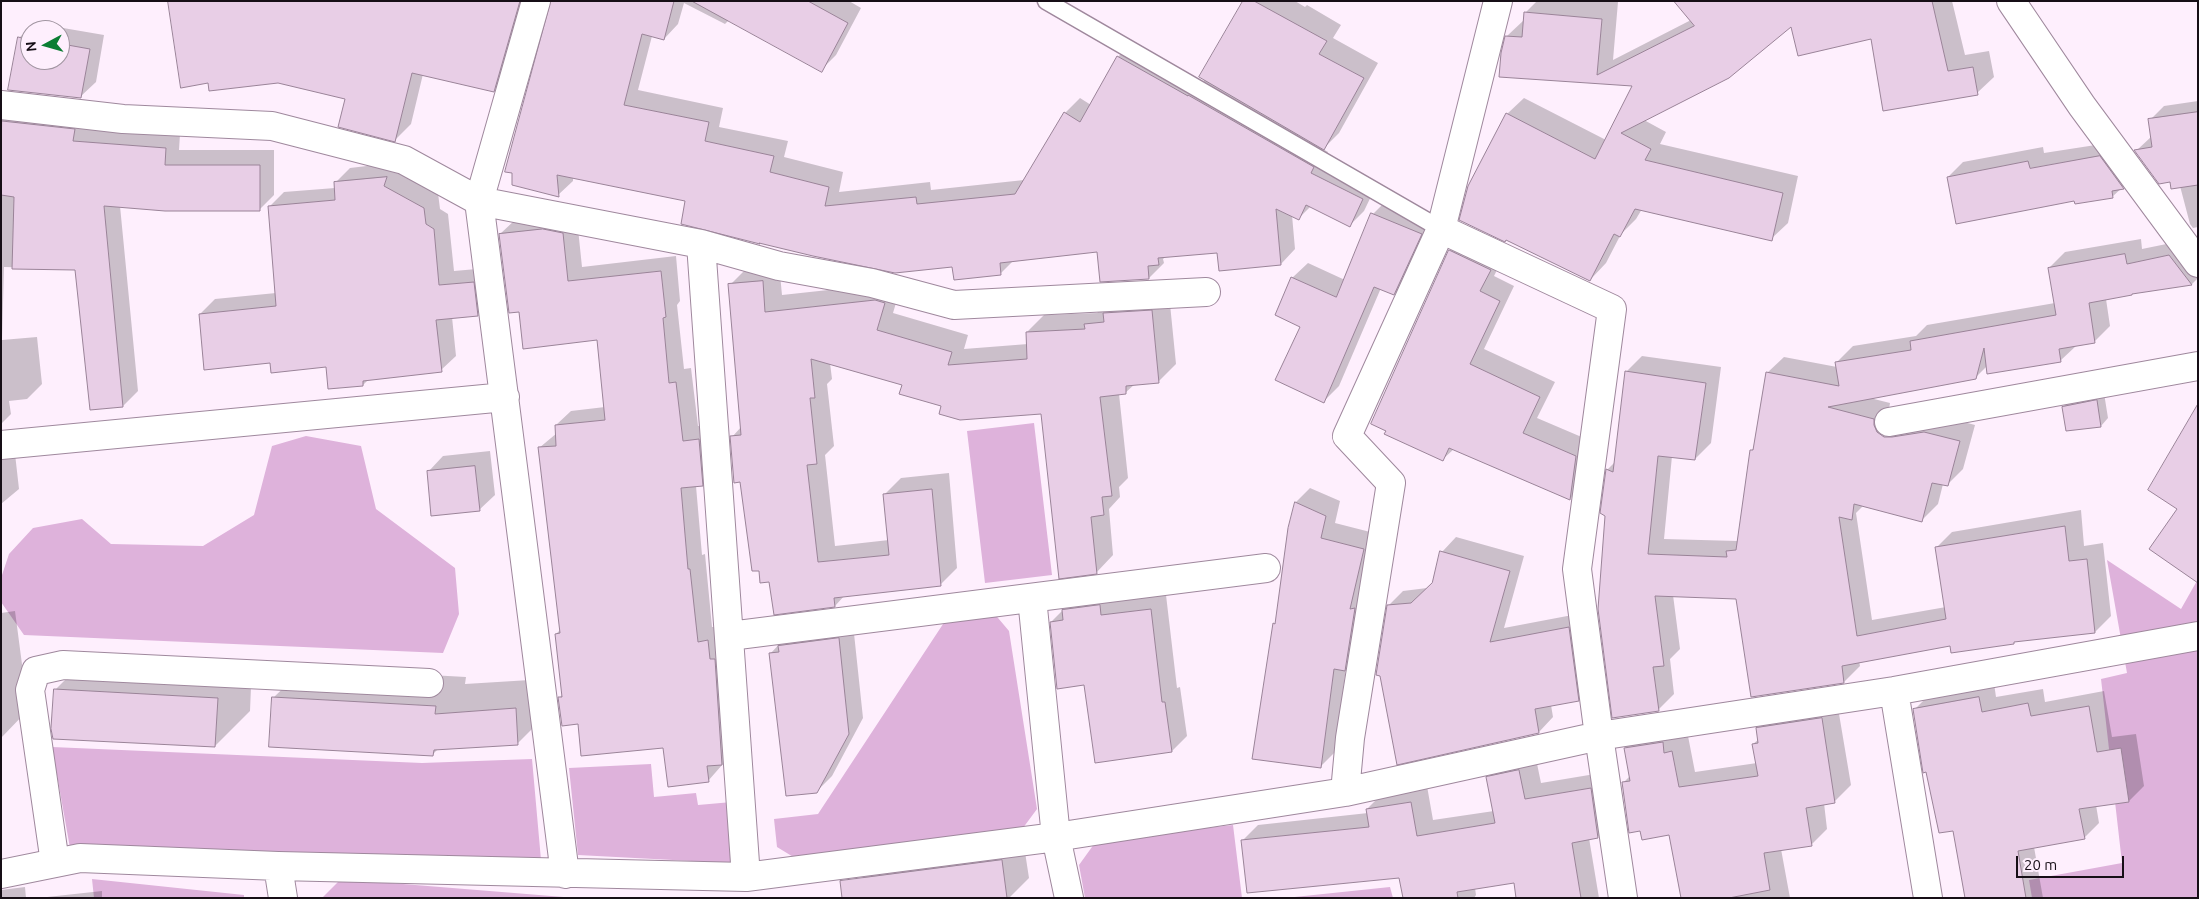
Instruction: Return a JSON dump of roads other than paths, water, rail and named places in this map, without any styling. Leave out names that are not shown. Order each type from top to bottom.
[{"type":"street","points":[[536,1],[478,201],[505,397],[565,874]]},
{"type":"street","points":[[1345,792],[1350,738],[1391,483],[1347,436],[1441,229],[1498,1]]},
{"type":"street","points":[[2011,1],[2082,106],[2198,263]]},
{"type":"street","points":[[1,105],[124,119],[272,126],[404,160],[478,201],[702,244],[779,266],[872,283],[954,305],[1206,292]]},
{"type":"street","points":[[1441,229],[1612,309],[1577,569],[1623,898]]},
{"type":"street","points":[[702,244],[746,877]]},
{"type":"street","points":[[1889,422],[2198,366]]},
{"type":"street","points":[[1,445],[505,397]]},
{"type":"street","points":[[730,636],[1266,568]]},
{"type":"street","points":[[1032,598],[1056,837],[1069,898]]},
{"type":"street","points":[[1,874],[80,858],[278,866],[746,877],[1056,837],[1345,792],[1599,736],[1894,691],[2198,636]]},
{"type":"street","points":[[55,863],[30,690],[36,671],[63,665],[429,683]]},
{"type":"street","points":[[1894,691],[1928,898]]},
{"type":"street","points":[[278,866],[282,898]]},
{"type":"lane","points":[[1046,1],[1441,229]]}]
